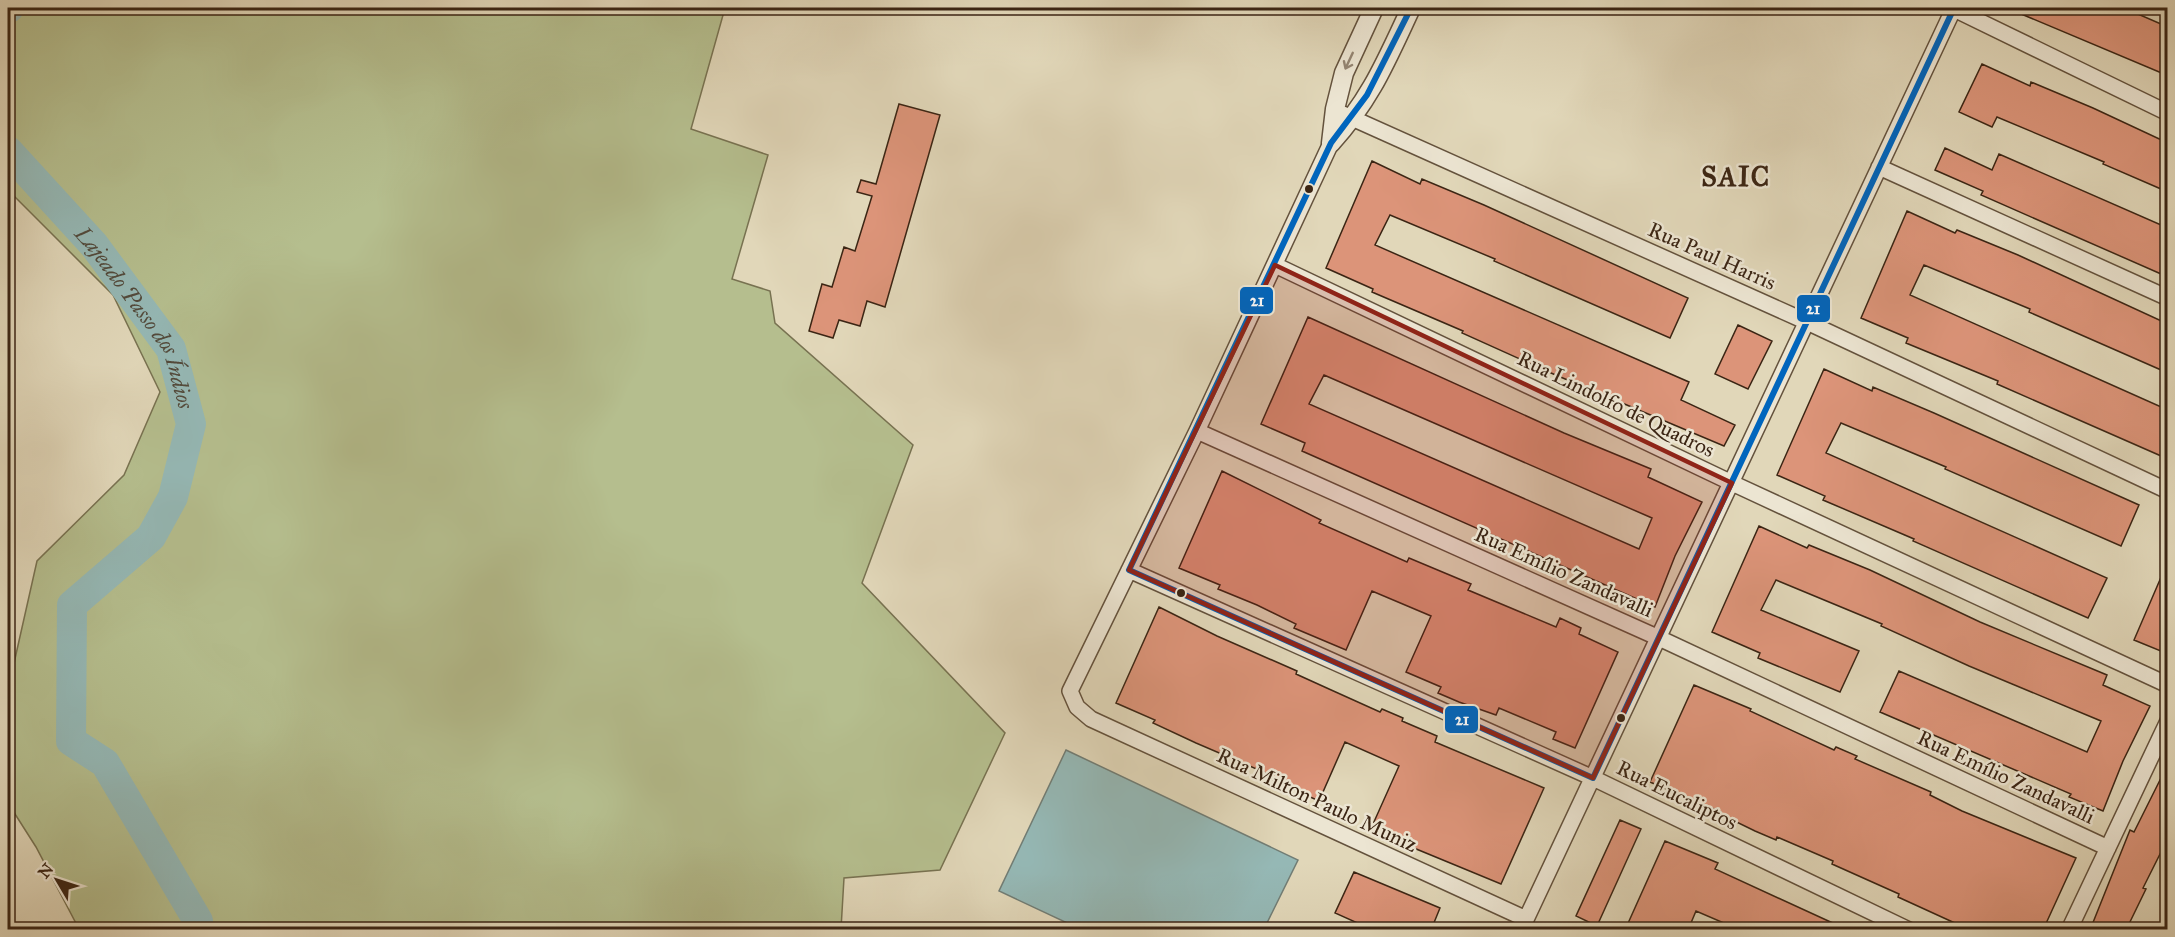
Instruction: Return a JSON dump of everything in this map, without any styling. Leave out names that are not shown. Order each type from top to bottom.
[{"type":"street","points":[[1129,570],[1331,143],[1335,109],[1344,73],[1374,8]]},
{"type":"street","points":[[1331,143],[1353,120],[1372,91],[1411,8]]},
{"type":"street","points":[[1524,924],[1954,8],[2168,113]]},
{"type":"street","name":"Rua Paul Harris","points":[[1335,109],[1353,120],[1807,322],[2168,491]]},
{"type":"street","points":[[1879,167],[2168,298]]},
{"type":"street","name":"Rua Lindolfo de Quadros","points":[[1275,264],[1732,483],[2168,685]]},
{"type":"street","name":"Rua Emílio Zandavalli","points":[[1197,430],[1659,638],[2108,848]]},
{"type":"street","name":"Rua Milton Paulo Muniz","points":[[1129,570],[1070,691],[1077,707],[1091,719],[1524,924]]},
{"type":"street","name":"Rua Eucaliptos","points":[[1129,570],[1593,778],[1909,930]]},
{"type":"street","points":[[2069,930],[2168,721]]},
{"type":"highlighted area","points":[[1275,265],[1732,483],[1593,778],[1129,570]]},
{"type":"green space","points":[[8,8],[725,8],[691,129],[768,155],[732,279],[770,291],[775,323],[913,445],[862,583],[1005,733],[940,870],[844,878],[841,929],[79,929],[36,847],[8,803],[8,676],[12,672],[37,561],[124,475],[160,392],[113,295],[8,190]]},
{"type":"water","points":[[1066,750],[1298,860],[1264,929],[1080,929],[999,891]]},
{"type":"building","points":[[2007,8],[2124,8],[2168,27],[2168,67],[2164,74]]},
{"type":"building","points":[[1982,64],[2030,86],[2031,82],[2093,108],[2168,143],[2168,192],[1997,117],[1992,127],[1959,112]]},
{"type":"building","points":[[899,104],[940,115],[885,307],[867,301],[860,326],[839,320],[833,338],[809,331],[822,284],[832,287],[844,247],[855,251],[872,196],[857,192],[861,180],[876,184]]},
{"type":"building","points":[[1945,148],[1992,170],[1999,154],[2168,228],[2168,277],[1981,195],[1983,191],[1935,170]]},
{"type":"building","points":[[1372,161],[1420,184],[1422,179],[1484,205],[1688,298],[1670,338],[1494,261],[1495,259],[1390,215],[1375,245],[1689,382],[1681,400],[1735,425],[1724,446],[1551,373],[1462,333],[1463,331],[1372,292],[1373,289],[1326,268]]},
{"type":"building","points":[[1907,211],[1955,233],[1957,230],[2018,255],[2168,324],[2168,373],[2029,312],[2030,309],[1924,265],[1910,295],[2168,410],[2168,459],[1997,384],[1998,381],[1906,343],[1908,338],[1861,318]]},
{"type":"building","points":[[1308,317],[1564,433],[1651,469],[1648,477],[1702,502],[1675,556],[1655,607],[1302,451],[1305,443],[1261,424]],"holes":[[[1324,375],[1652,518],[1639,549],[1309,404]]]},
{"type":"building","points":[[1738,325],[1772,341],[1748,389],[1715,374]]},
{"type":"building","points":[[1824,369],[1872,391],[1873,387],[1934,413],[2139,505],[2121,546],[1945,469],[1946,467],[1841,423],[1826,453],[2107,578],[2088,618],[1823,500],[1825,496],[1777,475]]},
{"type":"building","points":[[1222,471],[1321,520],[1319,523],[1407,562],[1409,558],[1471,584],[1468,590],[1556,627],[1560,618],[1581,628],[1579,634],[1618,652],[1575,748],[1553,739],[1556,732],[1499,708],[1496,715],[1459,702],[1438,693],[1441,687],[1406,672],[1431,616],[1372,591],[1346,650],[1294,628],[1296,624],[1218,589],[1220,585],[1179,568]]},
{"type":"building","points":[[1759,526],[1807,548],[1809,545],[1870,570],[1980,622],[2107,675],[2103,685],[2150,706],[2123,761],[2103,811],[2069,797],[2071,794],[1880,712],[1899,671],[2087,752],[2101,721],[1969,666],[1881,626],[1882,624],[1776,580],[1761,610],[1859,651],[1840,692],[1758,658],[1760,653],[1712,632]]},
{"type":"building","points":[[2168,561],[2168,654],[2134,640]]},
{"type":"building","points":[[1159,607],[1217,636],[1297,671],[1296,674],[1380,712],[1382,709],[1403,718],[1402,721],[1437,736],[1435,742],[1544,788],[1501,884],[1409,846],[1411,841],[1373,824],[1399,766],[1345,742],[1319,801],[1264,776],[1266,773],[1153,723],[1155,720],[1116,703]]},
{"type":"building","points":[[1694,685],[1751,709],[1750,711],[1834,750],[1836,747],[1857,756],[1855,759],[1931,792],[1930,795],[1962,811],[2076,858],[2043,930],[1974,930],[1957,924],[1898,897],[1899,894],[1832,864],[1833,861],[1777,837],[1776,840],[1755,831],[1720,814],[1721,812],[1650,782]]},
{"type":"building","points":[[2168,764],[2168,838],[2143,888],[2146,889],[2126,930],[2090,930],[2130,830],[2134,832]]},
{"type":"building","points":[[1620,820],[1641,829],[1597,926],[1576,916]]},
{"type":"building","points":[[1665,841],[1718,863],[1715,869],[1848,930],[1740,930],[1696,911],[1688,930],[1625,930]]},
{"type":"building","points":[[1354,872],[1440,908],[1431,930],[1373,930],[1335,913]]},
{"type":"waterway","name":"Lajeado Passo dos Índios","points":[[8,151],[94,245],[171,349],[191,424],[173,497],[151,537],[72,605],[71,741],[105,763],[198,921],[199,930]]},
{"type":"transit line","name":"21","points":[[1411,8],[1367,95],[1331,143],[1129,570],[1593,778],[1954,8]]},
{"type":"district","name":"SAIC","points":[[1736,176]]}]
